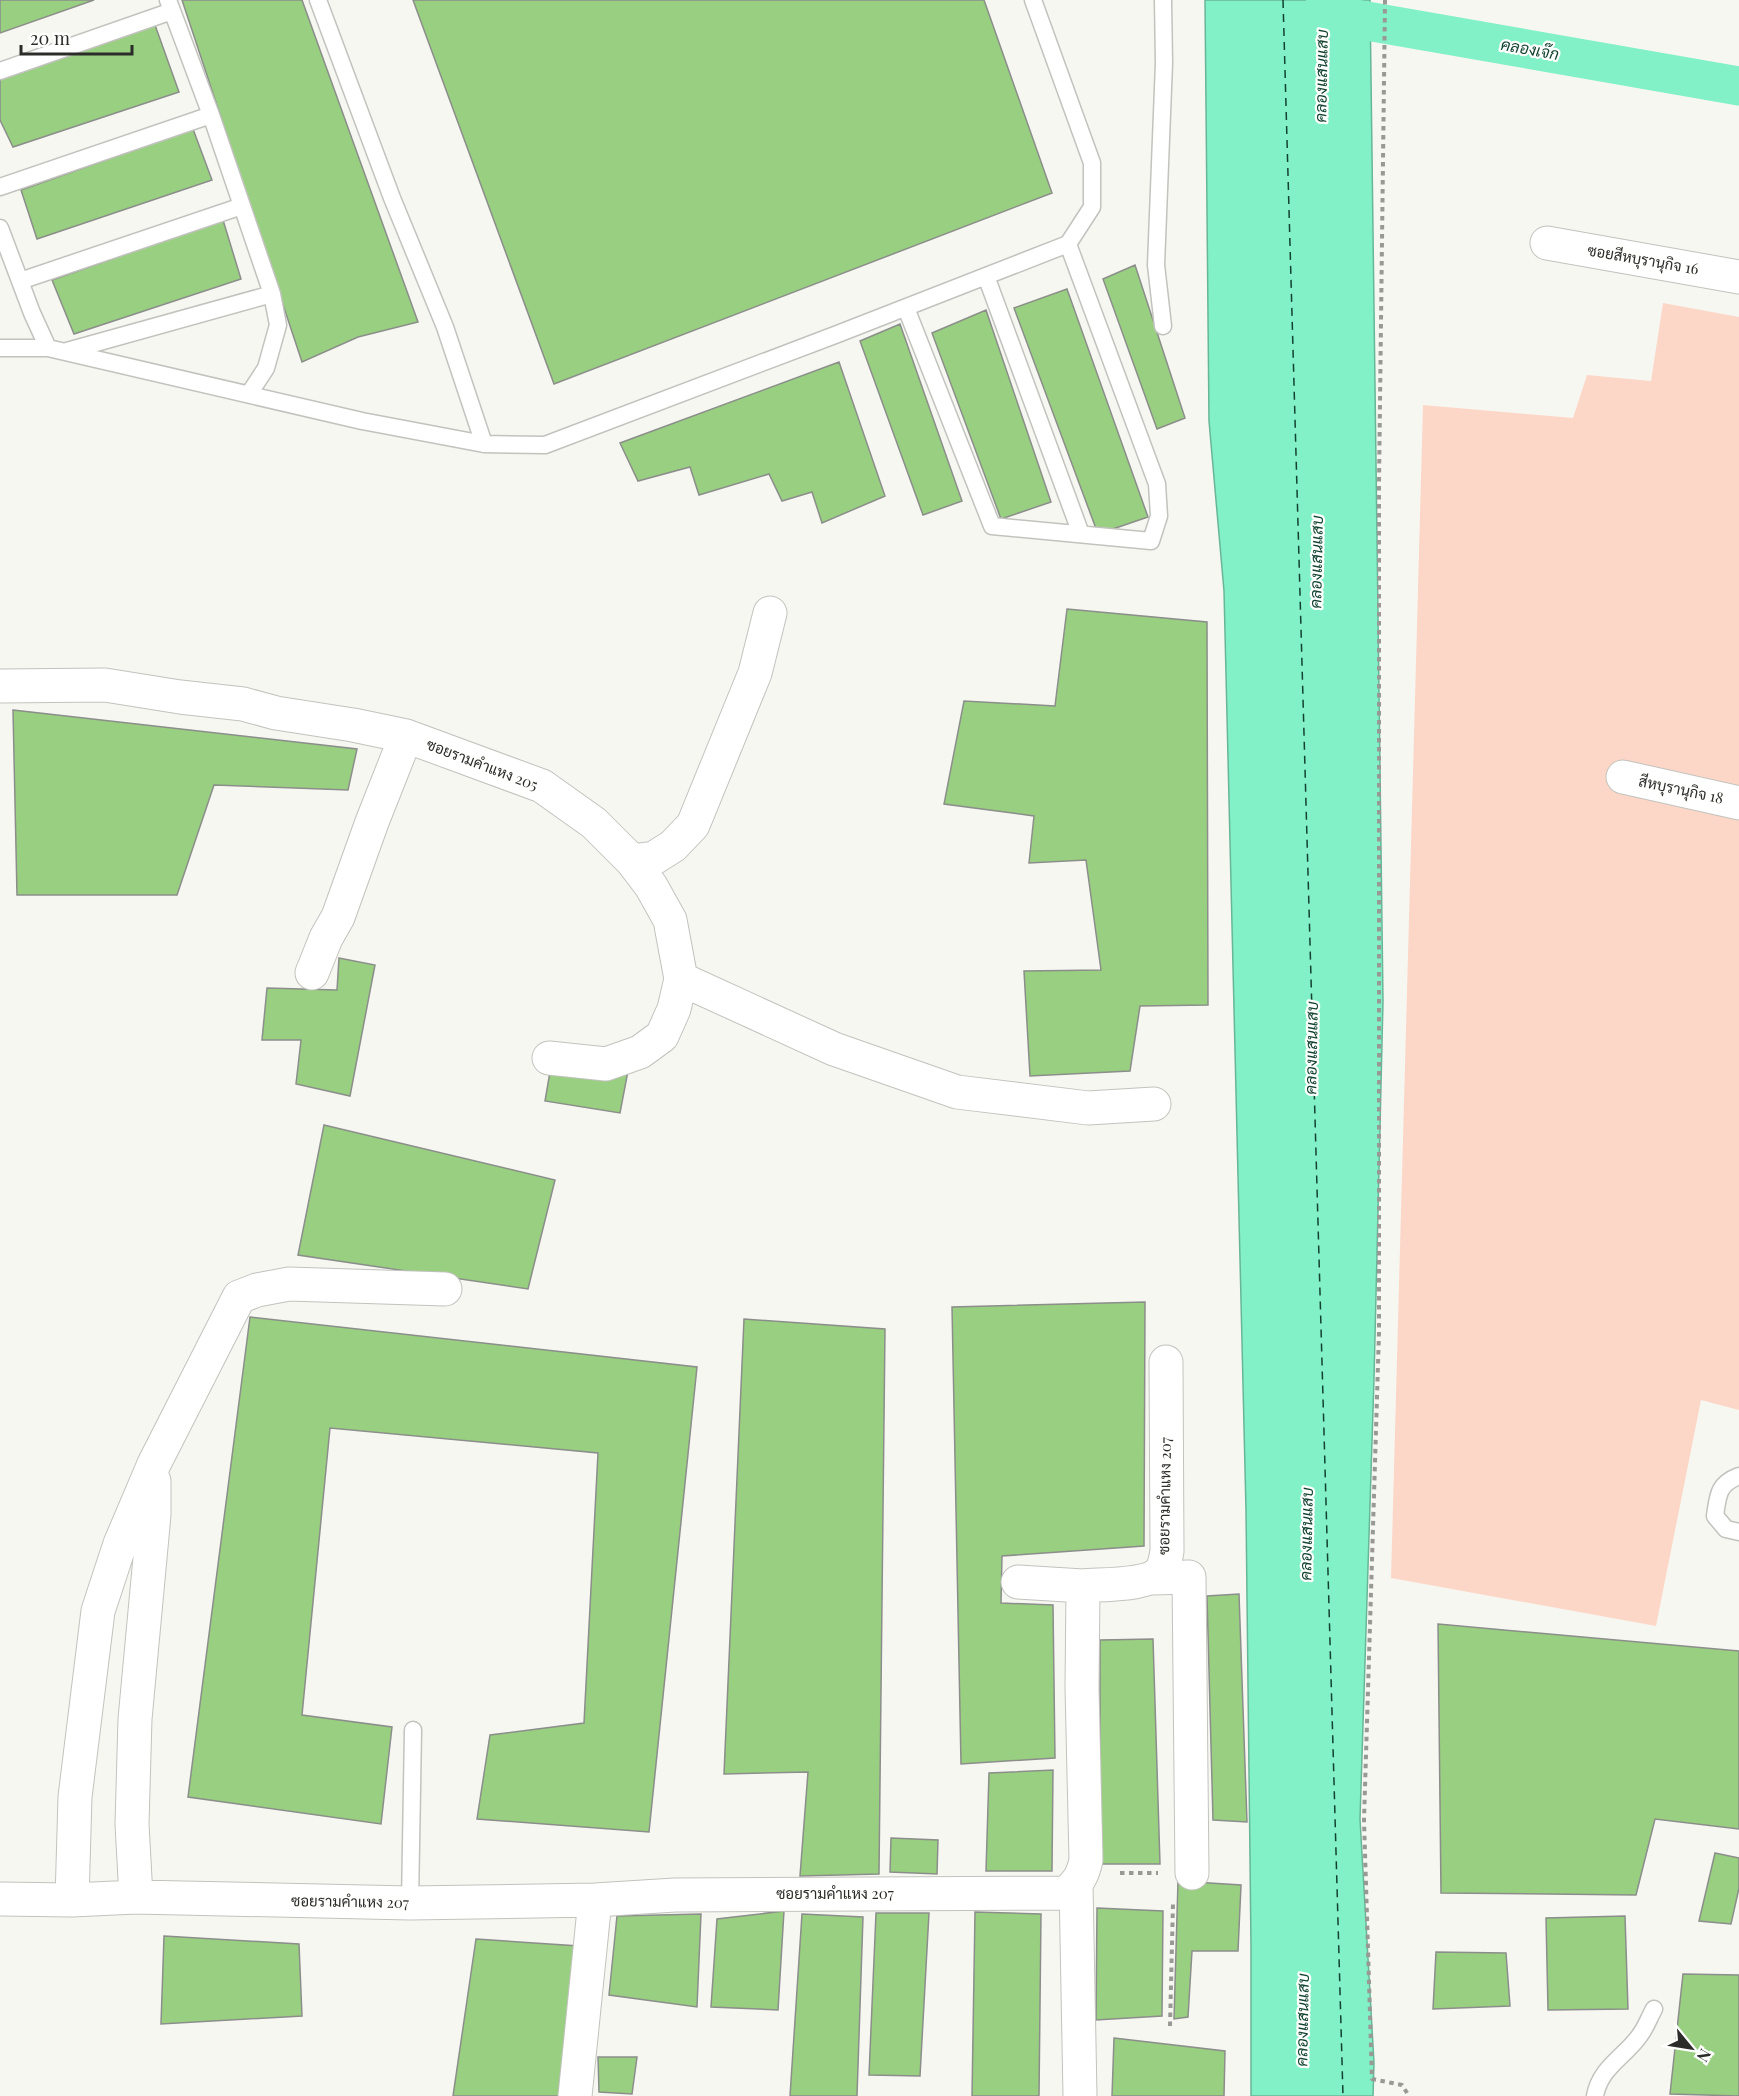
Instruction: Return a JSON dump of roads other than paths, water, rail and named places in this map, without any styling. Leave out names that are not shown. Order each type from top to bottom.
[{"type":"street","name":"ซอยสีหบุรานุกิจ 16","points":[[1547,243],[1739,277]]},
{"type":"street","points":[[632,861],[654,858],[673,846],[693,825],[755,673],[770,613]]},
{"type":"street","name":"ซอยรามคำแหง 205","points":[[0,686],[105,685],[243,704],[276,713],[406,736],[542,786],[594,823],[632,861],[651,886],[670,920],[681,979],[674,1009],[662,1036],[640,1052],[606,1064],[549,1058]]},
{"type":"street","points":[[312,973],[342,907],[406,736]]},
{"type":"street","name":"สีหบุรานุกิจ 18","points":[[1623,777],[1739,803]]},
{"type":"street","points":[[681,979],[834,1049],[957,1092],[1088,1108],[1154,1104]]},
{"type":"street","points":[[72,1900],[75,1797],[98,1611],[120,1544],[154,1464],[239,1297],[257,1290],[289,1284],[445,1289]]},
{"type":"street","name":"ซอยรามคำแหง 207","points":[[1153,1578],[1162,1569],[1167,1551],[1166,1362]]},
{"type":"street","points":[[136,1897],[132,1824],[135,1719],[154,1515],[154,1464]]},
{"type":"street","points":[[1018,1582],[1083,1586],[1153,1578],[1189,1577],[1183,1873]]},
{"type":"street","points":[[1080,2096],[1080,1879],[1086,1860],[1082,1688],[1083,1586]]},
{"type":"street","name":"ซอยรามคำแหง 207","points":[[0,1899],[72,1900],[136,1897],[410,1903],[595,1900],[675,1895],[1066,1893],[1080,1879]]},
{"type":"street","points":[[576,2096],[595,1900]]},
{"type":"lane","points":[[318,0],[392,198],[445,327],[484,444]]},
{"type":"lane","points":[[0,348],[57,350],[362,422],[484,444],[545,445],[1068,244],[1092,207],[1092,163],[1033,0]]},
{"type":"lane","points":[[1163,326],[1156,265],[1164,63],[1164,0]]},
{"type":"lane","points":[[0,71],[170,6],[211,115],[272,294],[278,325],[266,368],[249,394]]},
{"type":"lane","points":[[0,187],[211,115]]},
{"type":"lane","points":[[20,281],[242,206]]},
{"type":"lane","points":[[0,228],[20,281],[57,350]]},
{"type":"lane","points":[[906,308],[992,526],[1151,541],[1159,516],[1157,484],[1068,244]]},
{"type":"lane","points":[[986,276],[1081,534]]},
{"type":"lane","points":[[57,350],[272,294]]},
{"type":"lane","points":[[1739,1476],[1727,1481],[1719,1492],[1715,1516],[1726,1529],[1739,1532]]},
{"type":"lane","points":[[410,1903],[413,1730]]},
{"type":"lane","points":[[1595,2096],[1596,2088],[1606,2071],[1640,2037],[1654,2010]]},
{"type":"water","name":"คลองแสนแสบ","points":[[1205,0],[1370,0],[1383,1001],[1360,1819],[1374,2063],[1373,2096],[1251,2096],[1246,1510],[1224,591],[1209,421]]},
{"type":"waterway","name":"คลองเจ๊ก","points":[[1321,13],[1739,86]]}]
